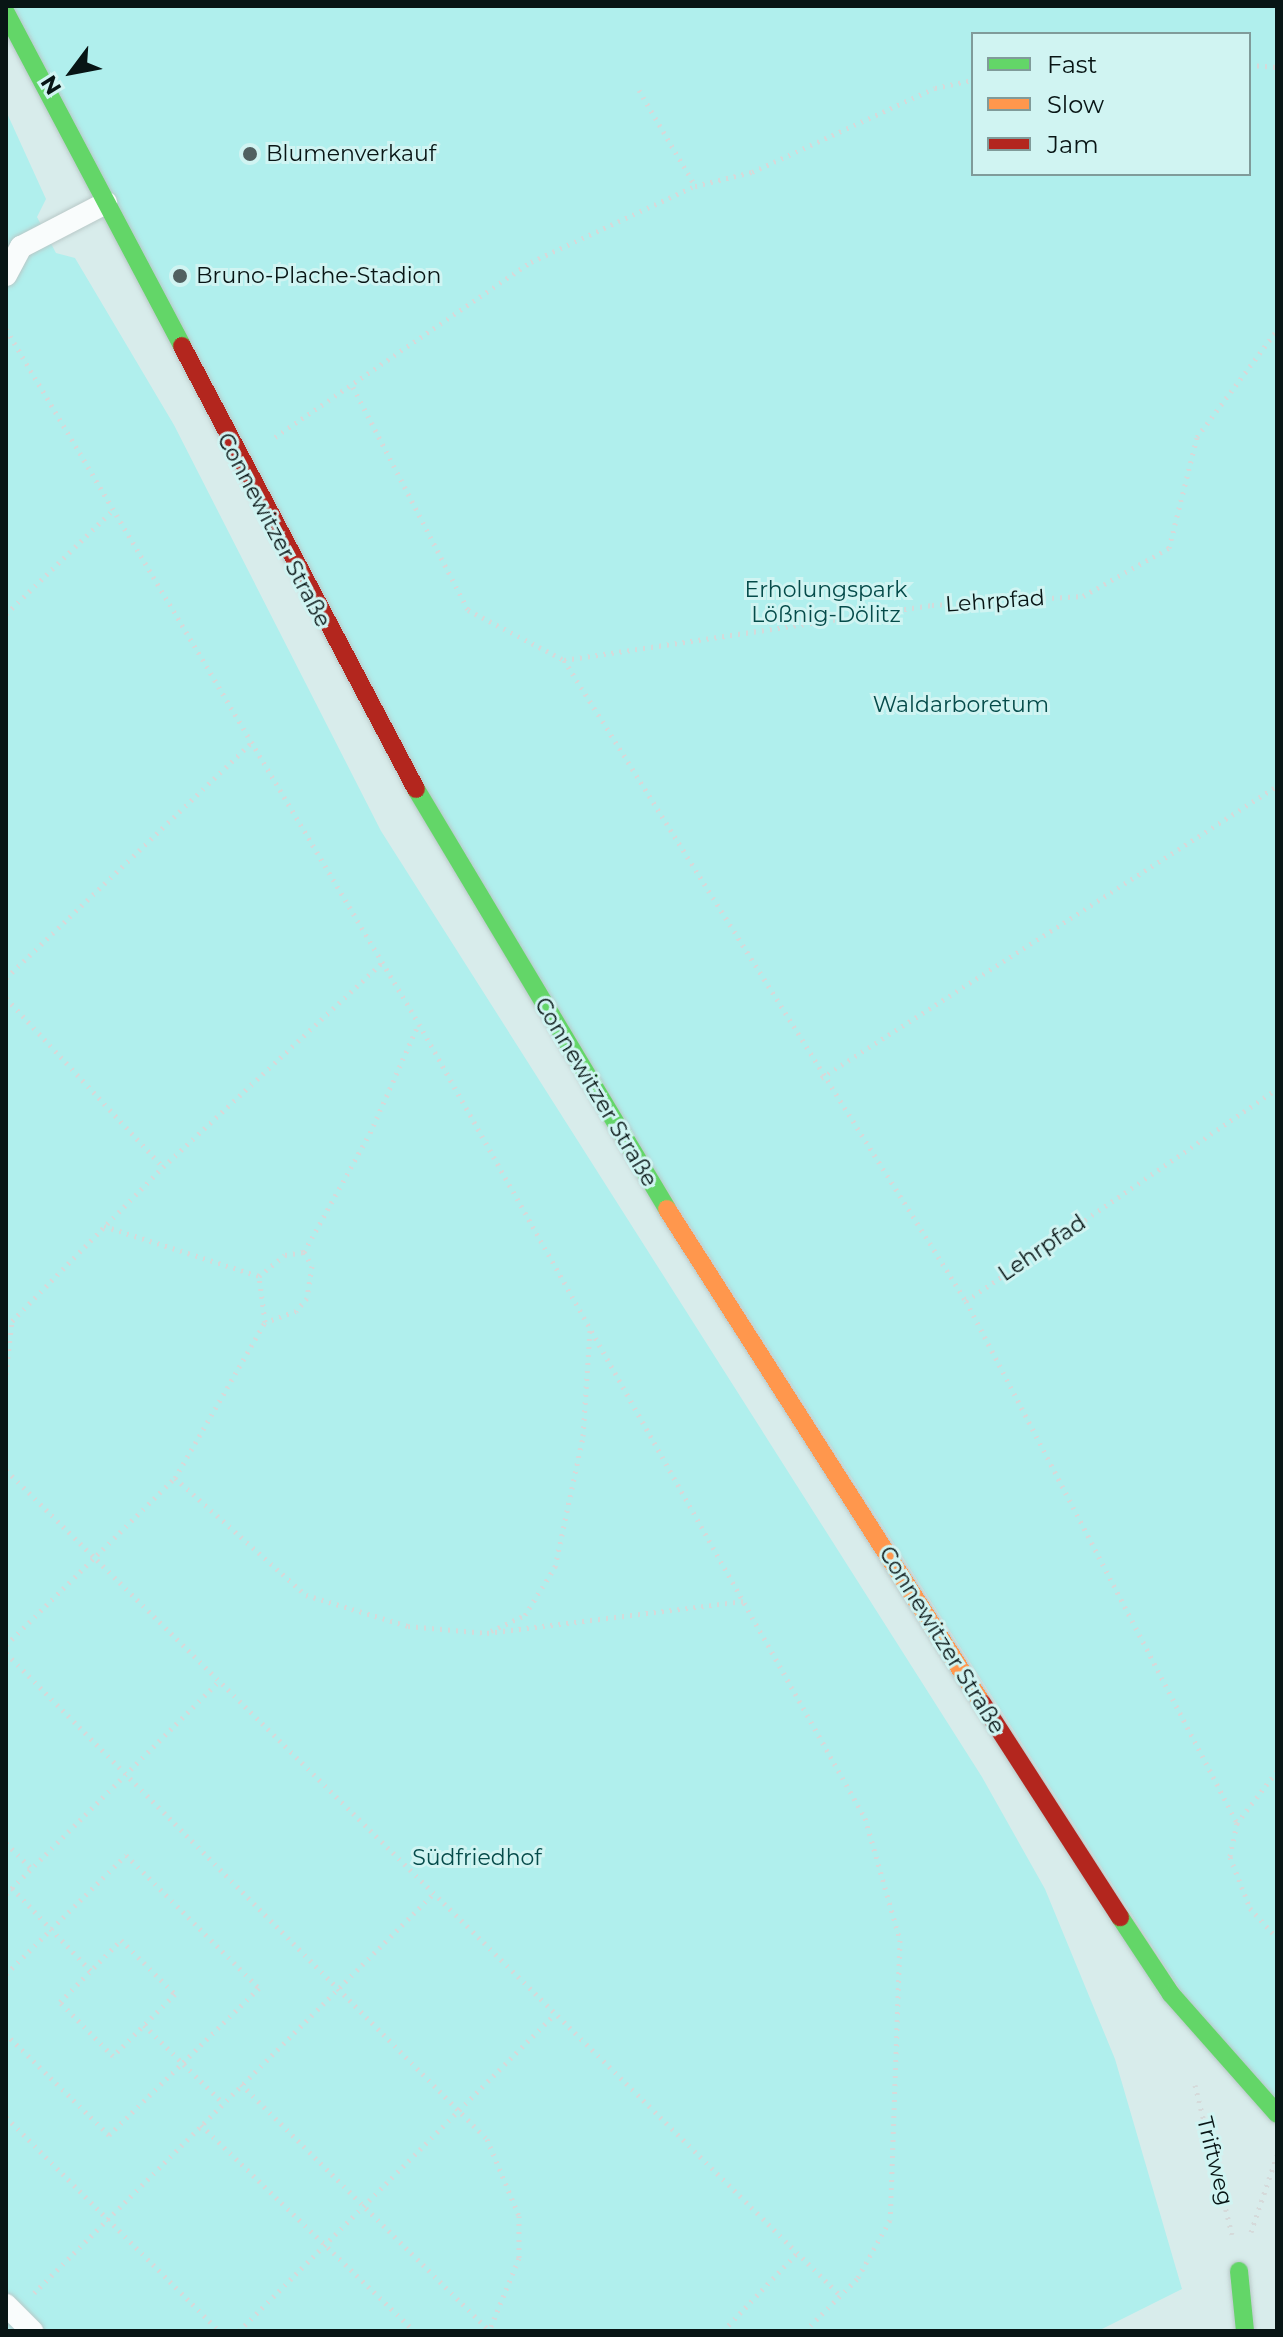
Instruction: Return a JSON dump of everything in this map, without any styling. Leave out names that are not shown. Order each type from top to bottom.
[{"type":"street","name":"Connewitzer Straße","points":[[6,13],[237,461],[416,793],[645,1174],[1171,1994],[1277,2114]]},
{"type":"street","points":[[1239,2271],[1245,2331]]},
{"type":"lane","points":[[6,275],[21,247],[106,203]]},
{"type":"lane","points":[[10,2309],[32,2331]]},
{"type":"path","points":[[1251,65],[1277,67]]},
{"type":"path","points":[[237,461],[353,387],[456,308],[531,262],[695,186],[752,172],[935,88],[971,80]]},
{"type":"path","points":[[639,90],[695,186]]},
{"type":"path","points":[[6,329],[419,1024],[865,1818],[900,1940],[890,2220],[840,2295],[805,2331]]},
{"type":"path","name":"Lehrpfad","points":[[564,660],[932,605],[1083,596],[1169,548],[1197,437],[1277,330]]},
{"type":"path","points":[[353,387],[468,610],[564,660],[821,1078],[966,1301],[1237,1823]]},
{"type":"path","points":[[6,614],[113,510]]},
{"type":"path","points":[[6,978],[252,742]]},
{"type":"path","points":[[821,1078],[1277,786]]},
{"type":"path","points":[[6,1374],[9,1320],[163,1167],[383,962]]},
{"type":"path","points":[[6,998],[163,1167]]},
{"type":"path","points":[[304,1252],[370,1133],[419,1024]]},
{"type":"path","name":"Lehrpfad","points":[[966,1301],[1277,1089]]},
{"type":"path","points":[[104,1226],[259,1276]]},
{"type":"path","points":[[259,1276],[285,1255],[304,1252]]},
{"type":"path","points":[[265,1322],[296,1311],[307,1298],[312,1266],[304,1252]]},
{"type":"path","points":[[6,1645],[175,1478],[265,1322],[259,1276]]},
{"type":"path","points":[[487,1633],[525,1615],[555,1567],[583,1436],[590,1327]]},
{"type":"path","points":[[6,1470],[553,2016],[840,2295]]},
{"type":"path","points":[[175,1478],[306,1595],[408,1626],[487,1633],[745,1601]]},
{"type":"path","points":[[6,1653],[336,1990],[487,2139],[519,2216],[519,2258],[489,2331],[241,2084]]},
{"type":"path","points":[[6,1894],[219,1681]]},
{"type":"path","points":[[1277,1771],[1237,1823],[1230,1857],[1235,1879],[1277,1938]]},
{"type":"path","points":[[6,1843],[32,1869]]},
{"type":"path","points":[[6,1974],[126,1855],[259,1988],[109,2135],[6,2034]]},
{"type":"path","points":[[12,1888],[92,1972]]},
{"type":"path","points":[[10,2309],[201,2125],[432,1895]]},
{"type":"path","points":[[121,1940],[175,1994],[144,2025],[113,2056],[60,2002],[121,1940]]},
{"type":"path","points":[[239,2331],[553,2016]]},
{"type":"path","points":[[144,2025],[222,2102]]},
{"type":"path","name":"Triftweg","points":[[1190,2068],[1239,2271]]},
{"type":"path","points":[[6,2117],[219,2331]]},
{"type":"path","points":[[201,2125],[326,2242],[414,2331]]},
{"type":"path","points":[[1239,2271],[1277,2155]]},
{"type":"path","points":[[723,2331],[797,2253]]},
{"type":"green space","name":"Erholungspark Lößnig-Dölitz","points":[[6,6],[1277,6],[1277,2114],[1229,2066],[442,839]]},
{"type":"green space","name":"Südfriedhof","points":[[6,111],[46,199],[37,217],[56,253],[75,258],[174,425],[381,831],[982,1777],[1045,1889],[1115,2059],[1182,2289],[1098,2331],[6,2331]]},
{"type":"traffic: fast","points":[[6,13],[182,346]]},
{"type":"traffic: fast","points":[[416,789],[667,1209]]},
{"type":"traffic: fast","points":[[1120,1917],[1171,1994],[1277,2114]]},
{"type":"traffic: fast","points":[[1239,2271],[1245,2331]]},
{"type":"traffic: slow","points":[[667,1209],[982,1703]]},
{"type":"traffic: jam","points":[[182,346],[416,789]]},
{"type":"traffic: jam","points":[[982,1703],[1120,1917]]},
{"type":"place","name":"Blumenverkauf","points":[[250,154]]},
{"type":"place","name":"Bruno-Plache-Stadion","points":[[180,276]]},
{"type":"park label","name":"Waldarboretum","points":[[961,705]]}]
